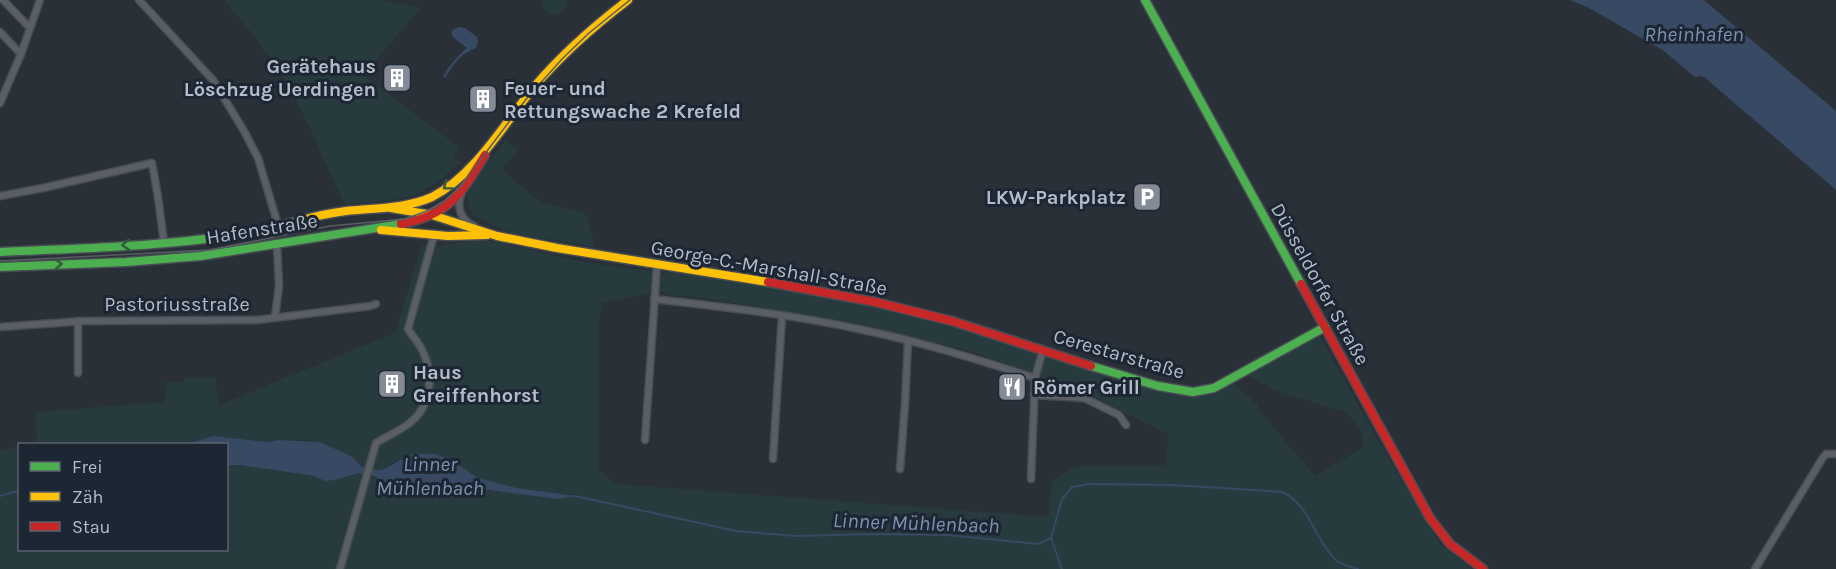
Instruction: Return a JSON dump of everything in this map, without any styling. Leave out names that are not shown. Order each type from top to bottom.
[{"type":"main road","name":"Hafenstraße","points":[[0,267],[198,256],[277,245],[407,222],[432,215],[454,198],[467,183],[493,142],[543,78],[616,3],[628,0]]},
{"type":"main road","name":"Düsseldorfer Straße","points":[[1145,0],[1434,525],[1450,544],[1483,569]]},
{"type":"main road","name":"Hafenstraße","points":[[0,252],[164,243],[224,237],[333,213],[415,204],[445,189],[493,142]]},
{"type":"main road","name":"George-C.-Marshall-Straße","points":[[391,208],[463,222],[497,236],[557,248],[821,291],[875,302],[952,321],[1033,346]]},
{"type":"main road","points":[[354,230],[454,236],[497,236]]},
{"type":"main road","name":"Cerestarstraße","points":[[1033,346],[1140,381],[1181,390],[1202,391],[1214,388],[1325,327]]},
{"type":"street","points":[[3,0],[30,28]]},
{"type":"street","points":[[0,103],[21,54],[40,0]]},
{"type":"street","points":[[139,0],[213,80],[258,158],[278,225]]},
{"type":"street","points":[[0,32],[21,54]]},
{"type":"street","points":[[0,196],[152,163],[164,243]]},
{"type":"street","points":[[454,236],[460,232],[463,222],[459,200],[467,183]]},
{"type":"street","points":[[340,569],[376,443],[412,422],[422,409],[428,394],[429,377],[424,353],[408,329],[434,235]]},
{"type":"street","name":"Pastoriusstraße","points":[[275,317],[279,286],[277,245]]},
{"type":"street","points":[[645,440],[657,265]]},
{"type":"street","points":[[654,299],[782,316],[864,330],[970,357],[1035,378]]},
{"type":"street","name":"Pastoriusstraße","points":[[0,327],[78,321],[257,321],[375,304]]},
{"type":"street","points":[[773,459],[782,316]]},
{"type":"street","name":"Pastoriusstraße","points":[[78,321],[78,373]]},
{"type":"street","points":[[900,469],[908,341]]},
{"type":"street","points":[[1030,479],[1035,378],[1043,350]]},
{"type":"street","points":[[1034,395],[1084,398],[1119,415],[1126,425]]},
{"type":"street","points":[[1755,569],[1822,459],[1826,454],[1836,454]]},
{"type":"green space","points":[[224,0],[377,0],[421,7],[363,75],[459,147],[453,157],[460,162],[435,183],[414,195],[391,200],[345,204],[291,90],[245,24]]},
{"type":"green space","points":[[542,0],[567,0],[562,11],[554,14],[546,11]]},
{"type":"green space","points":[[505,141],[518,149],[502,170],[540,202],[586,214],[595,247],[511,233],[473,216],[468,198],[470,187]]},
{"type":"green space","points":[[481,239],[589,263],[651,271],[659,286],[660,277],[667,271],[821,295],[915,314],[1147,387],[1189,395],[1207,395],[1234,384],[1258,405],[1259,410],[1315,476],[1362,448],[1364,440],[1361,432],[1347,413],[1275,390],[1248,376],[1319,335],[1440,544],[1471,569],[0,569],[0,451],[18,447],[18,551],[228,551],[228,465],[314,476],[328,480],[365,473],[411,495],[424,498],[450,498],[491,491],[553,497],[573,495],[517,488],[478,478],[453,461],[394,462],[384,469],[377,470],[362,467],[351,456],[320,442],[279,440],[268,442],[213,436],[190,443],[37,443],[35,412],[165,402],[166,382],[182,382],[185,378],[215,378],[219,405],[395,333],[422,245],[439,246]],"holes":[[[662,291],[670,295],[706,298],[865,325],[973,352],[1087,394],[1168,434],[1166,465],[1082,466],[1070,469],[1052,482],[1048,517],[617,484],[598,470],[598,326],[602,303]],[[393,373],[397,375],[397,382],[403,386],[402,390],[397,388],[391,395],[387,394],[388,389],[381,384],[382,379],[391,378]]]},
{"type":"water","name":"Rheinhafen","points":[[1570,0],[1704,0],[1836,111],[1836,190],[1704,77],[1696,78],[1664,51],[1589,8]]},
{"type":"water","points":[[460,27],[477,37],[478,43],[476,48],[458,60],[445,78],[443,76],[448,68],[467,48],[451,33],[453,29]]},
{"type":"water","name":"Linner Mühlenbach","points":[[213,436],[268,442],[279,440],[320,442],[351,456],[362,467],[377,470],[384,469],[412,454],[435,454],[453,461],[478,478],[517,488],[577,496],[558,499],[489,490],[444,498],[418,497],[374,476],[359,473],[325,481],[314,476],[228,465],[228,443],[190,443]]},
{"type":"waterway","name":"Linner Mühlenbach","points":[[575,496],[736,531],[796,536],[948,535],[1039,544],[1051,538],[1062,499],[1072,487],[1089,484],[1174,485],[1282,492],[1299,505],[1322,543],[1336,560],[1343,565],[1358,569]]},
{"type":"waterway","name":"Linner Mühlenbach","points":[[0,496],[18,491]]},
{"type":"waterway","points":[[1051,538],[1062,569]]},
{"type":"tram line","points":[[0,261],[210,250],[330,226],[405,219],[427,211],[444,201],[460,187],[527,98],[563,58],[589,33],[630,0]]},
{"type":"traffic: fast","points":[[1145,0],[1301,284]]},
{"type":"traffic: fast","points":[[0,252],[205,239],[243,234],[302,220]]},
{"type":"traffic: fast","points":[[0,267],[126,262],[201,256],[401,224]]},
{"type":"traffic: fast","points":[[1091,366],[1158,386],[1193,392],[1214,388],[1325,327]]},
{"type":"traffic: slow","points":[[302,220],[340,212],[411,204],[432,197],[447,188],[462,176],[488,148],[534,87],[556,63],[628,0]]},
{"type":"traffic: slow","points":[[391,208],[432,215],[497,236],[557,248],[768,282]]},
{"type":"traffic: slow","points":[[381,230],[448,236],[487,235]]},
{"type":"traffic: jam","points":[[401,224],[431,215],[452,201],[469,181],[485,155]]},
{"type":"traffic: jam","points":[[768,282],[875,302],[952,321],[1091,366]]},
{"type":"traffic: jam","points":[[1301,284],[1430,518],[1450,544],[1483,569]]},
{"type":"place","name":"Gerätehaus Löschzug Uerdingen","points":[[397,78]]},
{"type":"place","name":"Feuer- und Rettungswache 2 Krefeld","points":[[483,99]]},
{"type":"place","name":"LKW-Parkplatz","points":[[1147,197]]},
{"type":"place","name":"Haus Greiffenhorst","points":[[392,384]]},
{"type":"place","name":"Römer Grill","points":[[1012,387]]}]
